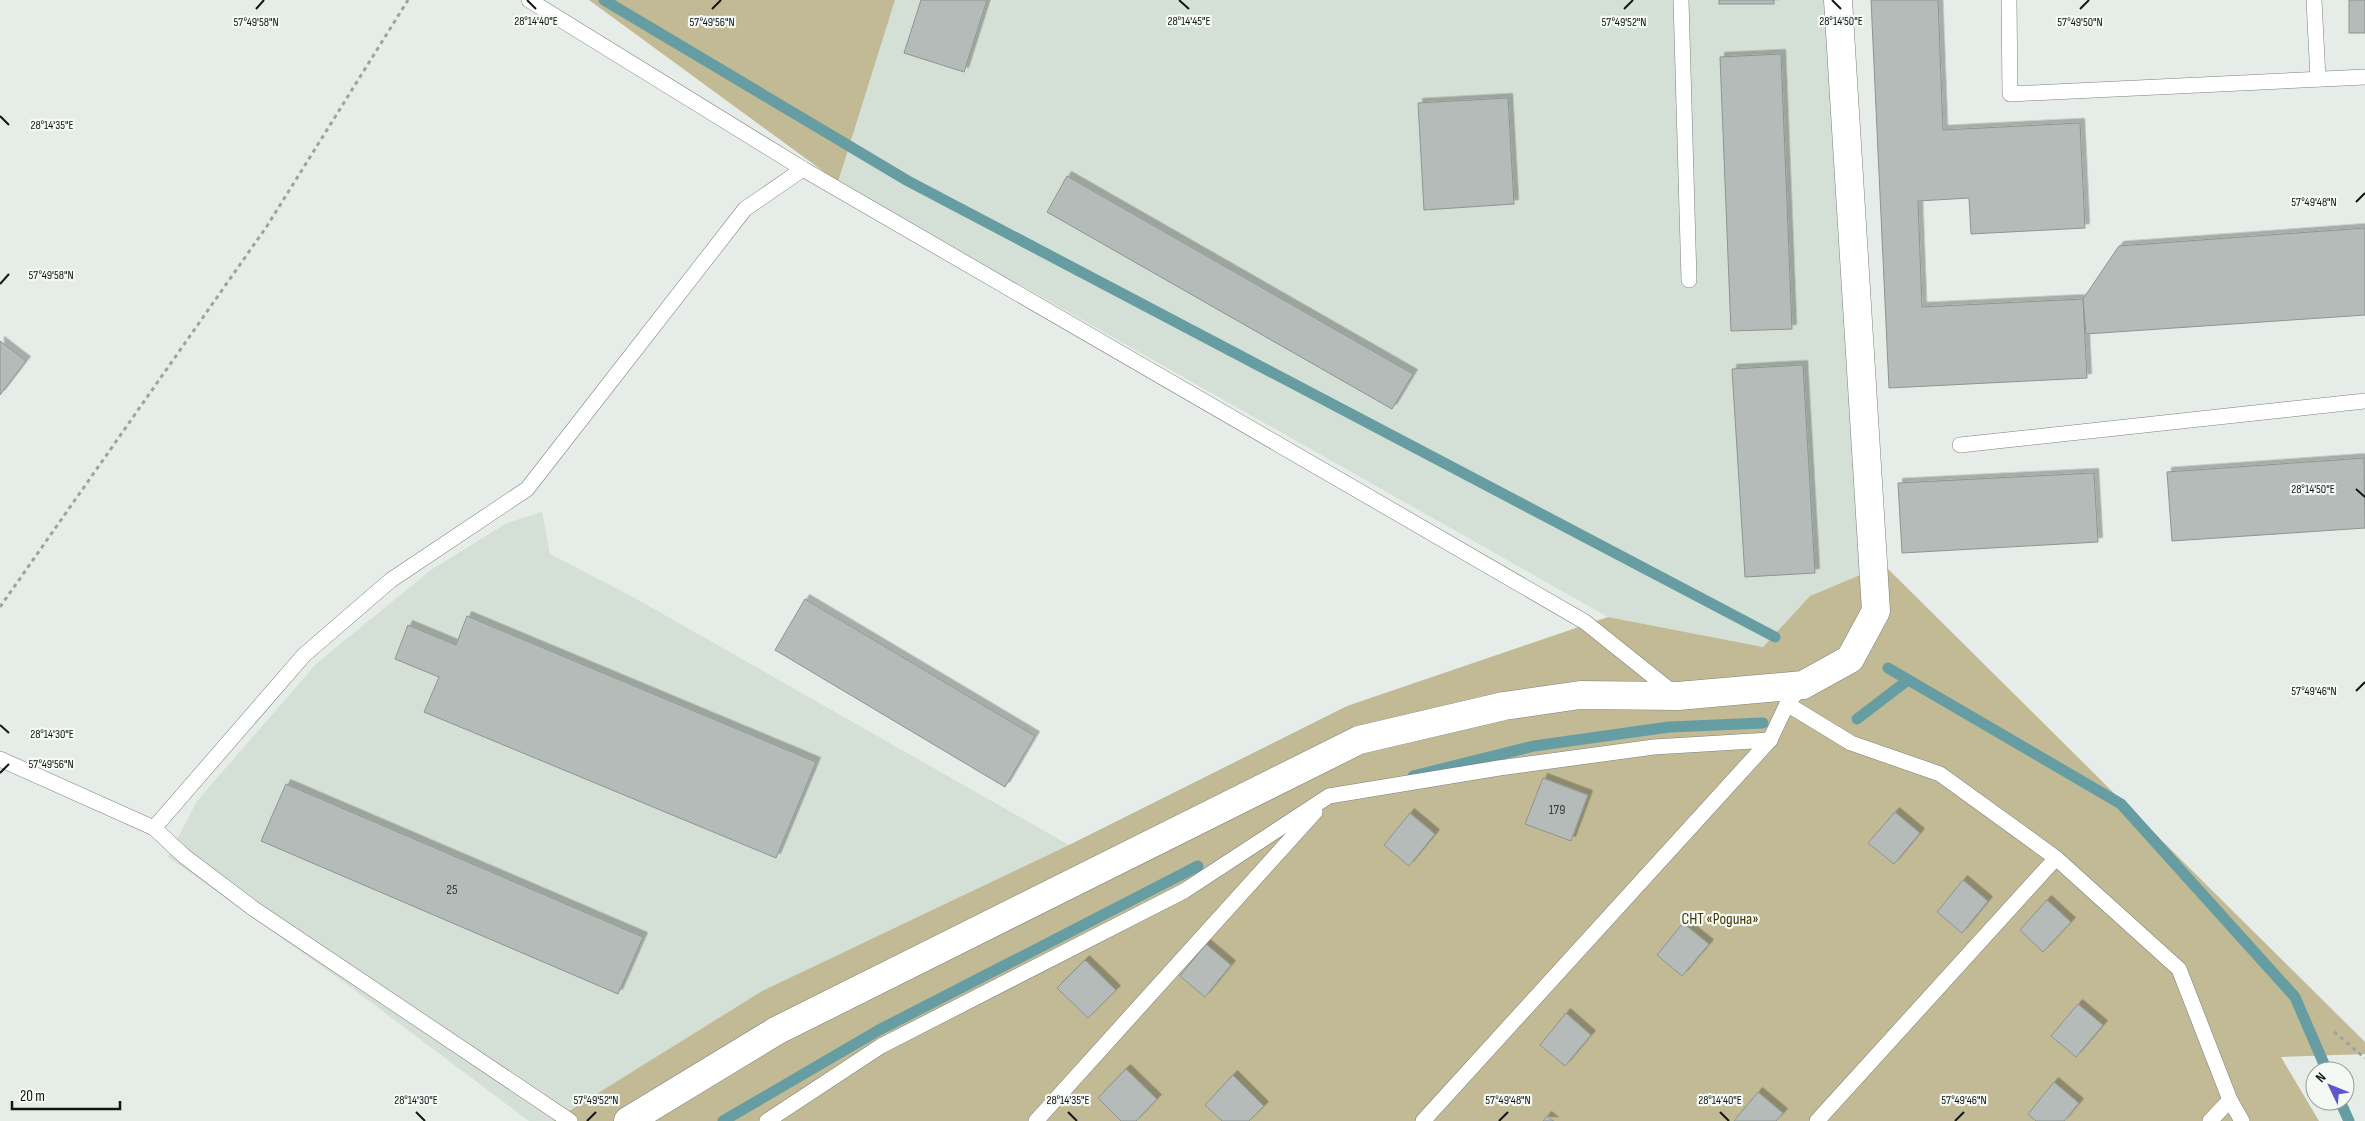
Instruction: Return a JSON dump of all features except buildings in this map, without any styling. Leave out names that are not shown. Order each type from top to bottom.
[{"type":"street","points":[[628,1121],[776,1031],[1359,740],[1504,706],[1580,695],[1795,695],[1850,659],[1876,611],[1838,0]]},
{"type":"lane","points":[[529,0],[803,169],[1585,622],[1678,696]]},
{"type":"lane","points":[[1681,0],[1689,280]]},
{"type":"lane","points":[[2009,0],[2010,94],[2365,77]]},
{"type":"lane","points":[[2314,0],[2318,79]]},
{"type":"lane","points":[[154,828],[304,655],[391,580],[527,490],[746,209],[803,169]]},
{"type":"lane","points":[[1960,445],[2365,401]]},
{"type":"lane","points":[[1423,1121],[1770,740],[1795,695],[1851,743],[1940,774],[2056,858],[2179,969],[2230,1100],[2242,1121]]},
{"type":"lane","points":[[767,1121],[881,1046],[1184,891],[1329,796],[1498,768],[1654,747],[1770,740]]},
{"type":"lane","points":[[0,759],[154,828],[184,856],[254,909],[570,1121]]},
{"type":"lane","points":[[1036,1121],[1329,796]]},
{"type":"lane","points":[[1817,1121],[2056,858]]},
{"type":"lane","points":[[2210,1121],[2230,1100]]},
{"type":"path","points":[[0,607],[267,226],[408,0]]},
{"type":"path","points":[[2334,1032],[2365,1058]]},
{"type":"shaded area","points":[[895,0],[1843,0],[1884,565],[1810,596],[1763,647],[1608,617],[838,182]]},
{"type":"shaded area","points":[[542,512],[550,554],[631,596],[1069,845],[762,991],[553,1121],[529,1121],[348,985],[168,857],[197,801],[317,663],[431,570],[507,523]]},
{"type":"green space","points":[[589,0],[895,0],[838,182]]},
{"type":"green space","name":"СНТ «Родина»","points":[[1884,565],[2365,1042],[2365,1054],[2281,1057],[2305,1097],[2305,1111],[2313,1111],[2319,1121],[553,1121],[762,991],[1069,845],[1347,706],[1608,617],[1763,647],[1810,596]]},
{"type":"waterway","points":[[604,0],[908,181],[1775,637]]},
{"type":"waterway","points":[[1888,668],[2121,804],[2295,997],[2323,1061]]},
{"type":"waterway","points":[[1857,719],[1908,680]]},
{"type":"waterway","points":[[1413,776],[1534,746],[1669,727],[1763,723]]},
{"type":"waterway","points":[[723,1121],[879,1030],[1198,866]]},
{"type":"waterway","points":[[2344,1111],[2349,1121]]}]
